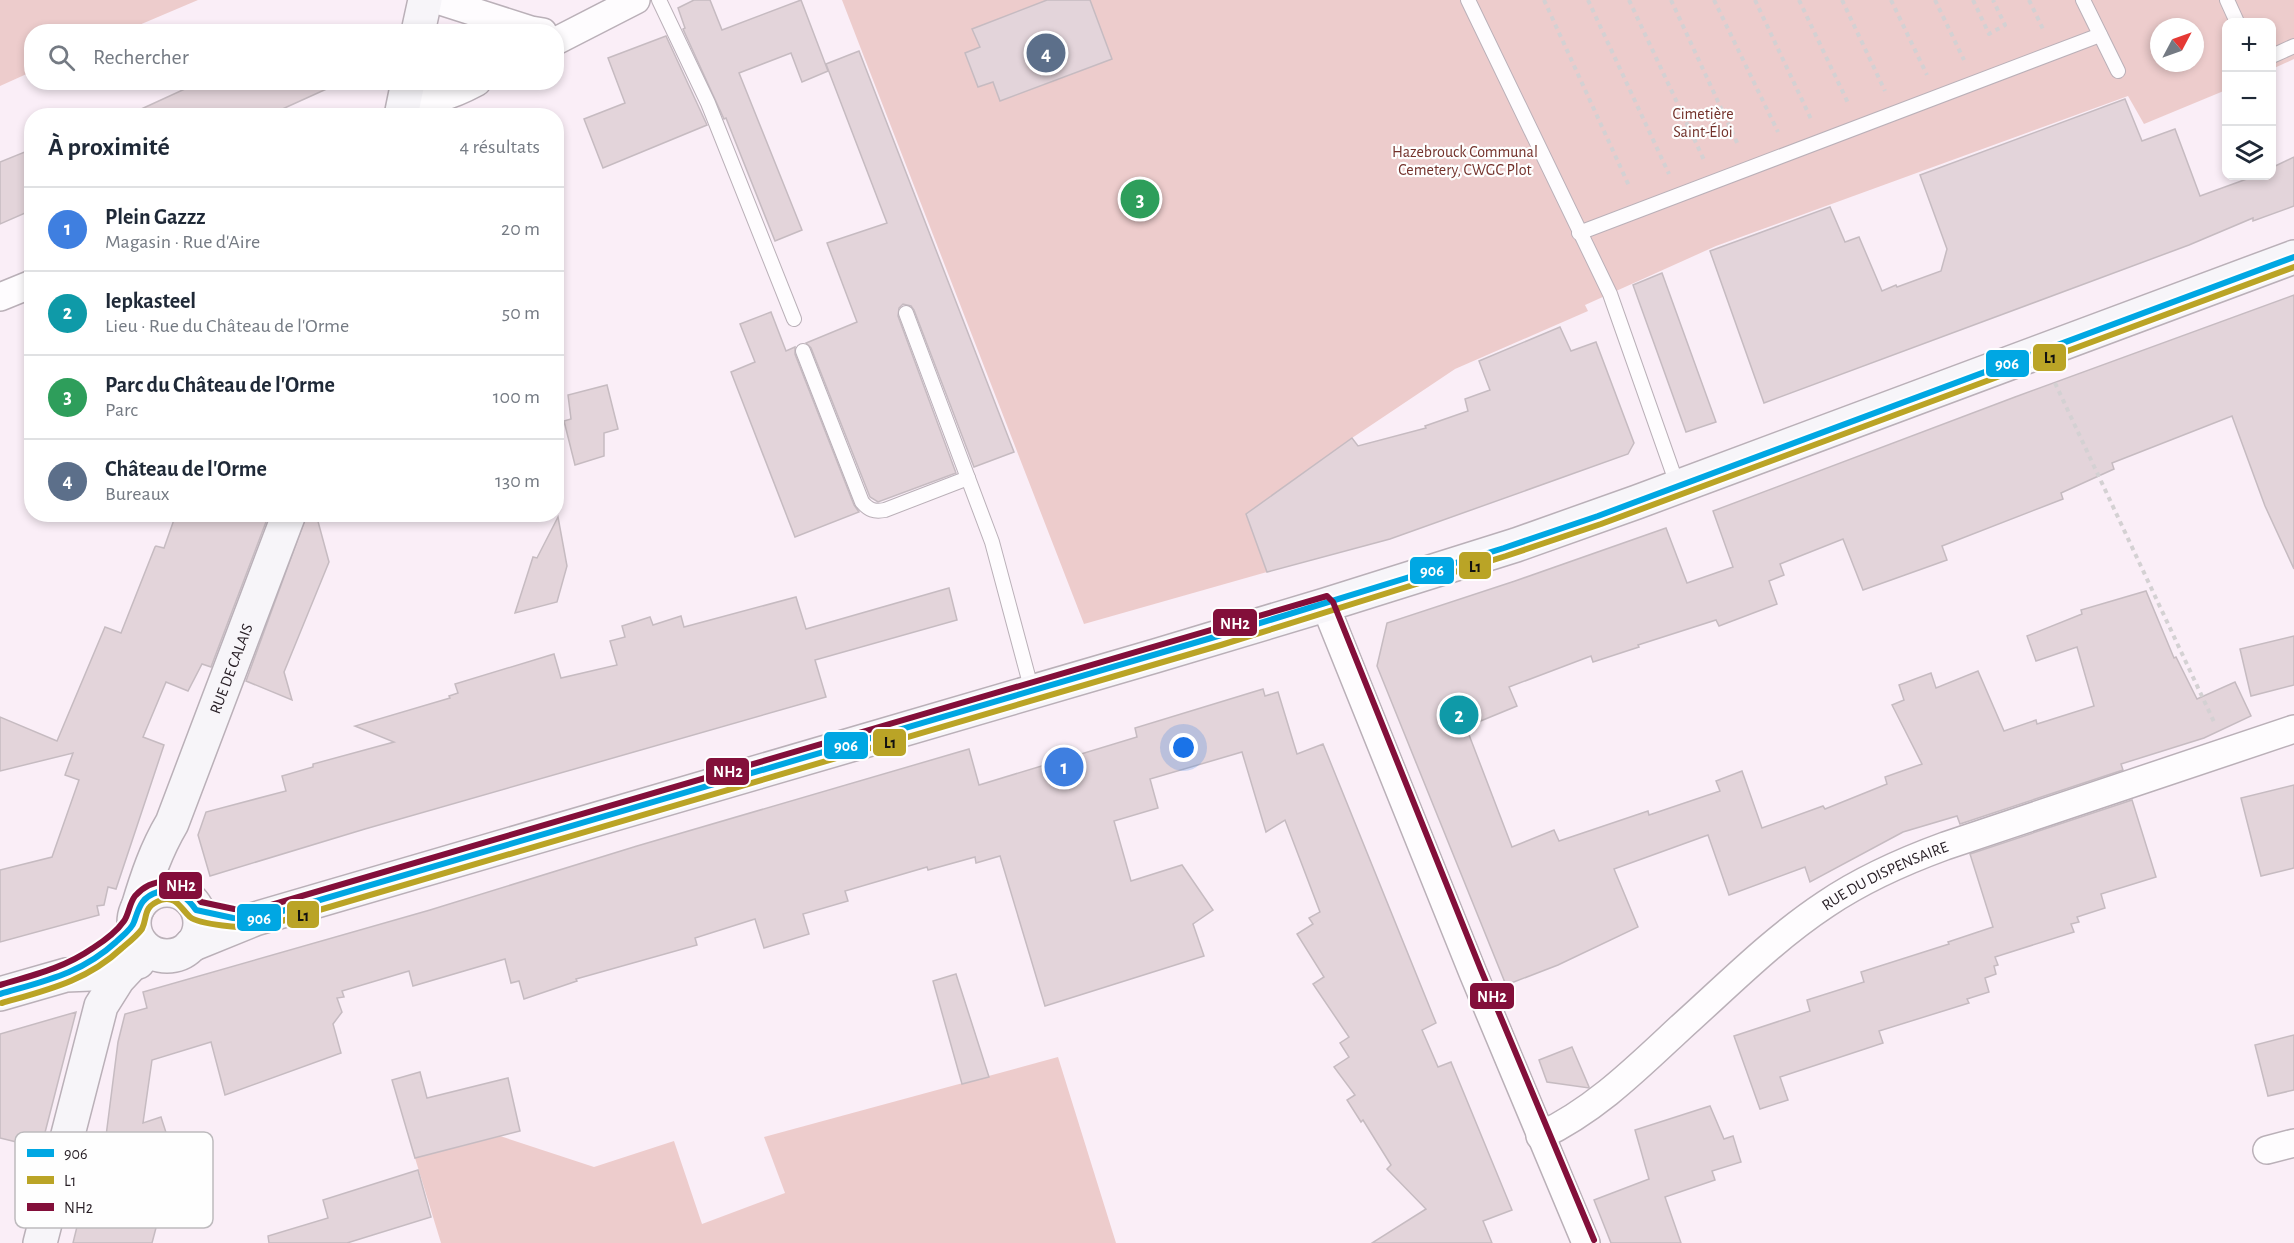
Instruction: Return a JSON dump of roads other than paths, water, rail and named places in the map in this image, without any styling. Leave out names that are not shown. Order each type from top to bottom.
[{"type":"main road","points":[[420,24],[425,0]]},
{"type":"main road","points":[[0,994],[84,969],[132,964],[178,951],[255,919],[1325,605],[1516,545],[1678,487],[2294,257]]},
{"type":"main road","name":"RUE DE CALAIS","points":[[136,915],[156,852],[172,823],[286,522]]},
{"type":"main road","name":"RUE DE CALAIS","points":[[172,823],[170,856],[174,879],[188,902]]},
{"type":"main road","points":[[84,969],[115,943],[146,898],[156,892],[168,890],[188,902],[227,918],[255,919]]},
{"type":"main road","points":[[136,915],[136,934],[141,944],[149,951],[178,951],[199,928],[188,902]]},
{"type":"main road","points":[[69,1132],[101,1006],[118,979],[132,964]]},
{"type":"main road","points":[[84,969],[101,1006]]},
{"type":"main road","points":[[40,1243],[44,1228]]},
{"type":"street","points":[[437,0],[512,24]]},
{"type":"street","points":[[564,35],[636,0]]},
{"type":"street","points":[[404,99],[429,100],[462,90]]},
{"type":"street","points":[[0,297],[24,287]]},
{"type":"street","points":[[1325,605],[1540,1136],[1586,1243]]},
{"type":"street","name":"RUE DU DISPENSAIRE","points":[[1540,1136],[1591,1108],[1766,950],[1828,903],[1869,879],[1925,853],[2294,729]]},
{"type":"street","points":[[2266,1150],[2294,1143]]},
{"type":"lane","points":[[659,0],[712,112],[794,319]]},
{"type":"lane","points":[[1468,0],[1610,294],[1678,487]]},
{"type":"lane","points":[[2083,0],[2118,71]]},
{"type":"lane","points":[[2228,0],[2235,18]]},
{"type":"lane","points":[[1580,232],[2100,35]]},
{"type":"lane","points":[[2276,54],[2294,46]]},
{"type":"lane","points":[[906,313],[996,552],[1032,691]]},
{"type":"lane","points":[[804,351],[862,502],[867,508],[875,511],[885,510],[968,478]]},
{"type":"place","name":"Château de l'Orme","points":[[1046,53]]},
{"type":"place","name":"Parc du Château de l'Orme","points":[[1140,199]]},
{"type":"place","name":"Iepkasteel","points":[[1459,715]]},
{"type":"place","name":"Plein Gazzz","points":[[1064,767]]},
{"type":"park label","name":"Cimetière Saint-Éloi","points":[[1703,122]]},
{"type":"park label","name":"Hazebrouck Communal Cemetery, CWGC Plot","points":[[1465,160]]}]
